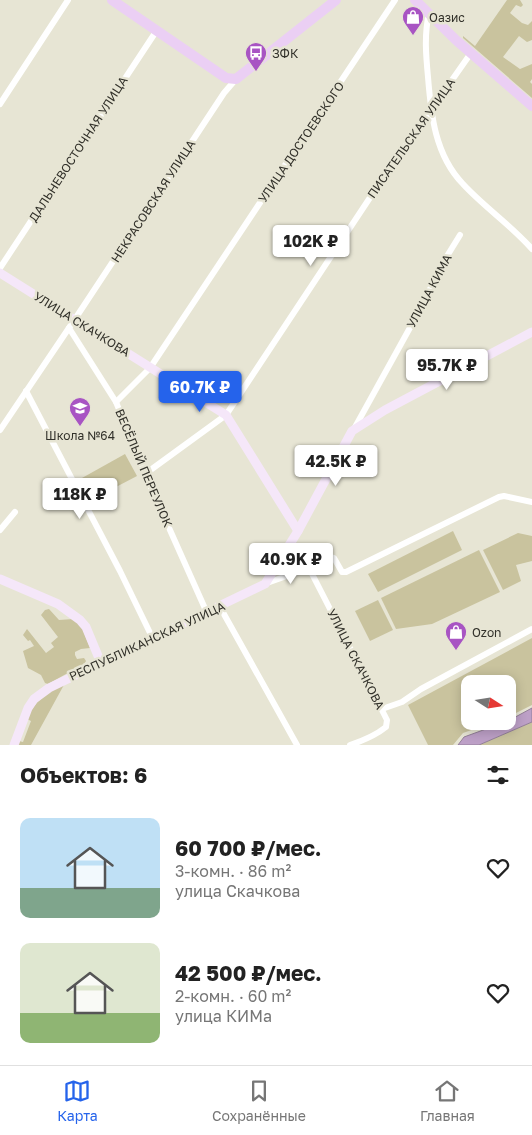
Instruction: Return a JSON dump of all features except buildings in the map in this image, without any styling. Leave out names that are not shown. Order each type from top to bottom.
[{"type":"main road","points":[[112,0],[226,78],[236,79]]},
{"type":"main road","name":"НЕКРАСОВСКАЯ УЛИЦА","points":[[236,79],[336,0]]},
{"type":"main road","points":[[415,0],[471,53],[532,106]]},
{"type":"street","points":[[0,104],[68,0]]},
{"type":"street","name":"УЛИЦА ДОСТОЕВСКОГО","points":[[116,402],[150,368],[395,0]]},
{"type":"street","points":[[429,13],[425,35],[425,52],[431,109],[438,142],[453,171],[462,183],[512,228],[532,249]]},
{"type":"street","name":"ДАЛЬНЕВОСТОЧНАЯ УЛИЦА","points":[[0,268],[157,30]]},
{"type":"street","name":"ПИСАТЕЛЬСКАЯ УЛИЦА","points":[[145,474],[226,416],[381,181],[471,53]]},
{"type":"street","name":"НЕКРАСОВСКАЯ УЛИЦА","points":[[0,430],[224,93],[236,79]]},
{"type":"street","name":"УЛИЦА КИМА","points":[[267,583],[298,532],[417,315],[444,261],[460,235]]},
{"type":"street","name":"УЛИЦА СКАЧКОВА","points":[[0,272],[226,416],[298,532]]},
{"type":"street","name":"ВЕСЁЛЫЙ ПЕРЕУЛОК","points":[[69,328],[116,402],[145,474],[207,613]]},
{"type":"street","points":[[352,431],[385,410],[532,332]]},
{"type":"street","points":[[26,391],[120,571],[153,639]]},
{"type":"street","name":"РЕСПУБЛИКАНСКАЯ УЛИЦА","points":[[14,745],[28,708],[34,700],[49,688],[267,583],[309,568],[332,557],[340,570],[346,572],[500,497],[532,502]]},
{"type":"street","points":[[0,530],[15,512]]},
{"type":"street","name":"УЛИЦА СКАЧКОВА","points":[[309,568],[382,710],[387,724],[383,730],[350,745]]},
{"type":"street","points":[[0,579],[58,604],[80,620],[86,627],[101,663]]},
{"type":"street","points":[[220,607],[297,745]]},
{"type":"street","points":[[382,710],[402,702],[421,689],[532,629]]},
{"type":"shaded area","points":[[507,0],[520,0],[523,5],[521,7],[516,5],[510,13],[522,23],[528,25],[532,21],[532,40],[527,42],[519,36],[503,57],[520,69],[532,64],[532,79],[530,82],[532,84],[532,98],[463,38],[463,36],[475,46]]},
{"type":"shaded area","points":[[125,454],[137,476],[93,499],[82,478]]},
{"type":"shaded area","points":[[453,531],[462,550],[378,592],[368,574]]},
{"type":"shaded area","points":[[518,533],[532,536],[532,561],[516,565],[521,581],[503,590],[483,550]]},
{"type":"shaded area","points":[[479,550],[500,592],[432,624],[396,629],[381,598]]},
{"type":"shaded area","points":[[378,600],[393,630],[370,641],[355,611]]},
{"type":"shaded area","points":[[49,609],[59,620],[73,619],[81,625],[90,648],[75,652],[77,659],[84,658],[86,661],[84,664],[48,684],[45,683],[41,675],[28,668],[23,651],[34,646],[23,635],[27,629],[46,653],[54,647],[51,643],[58,637],[41,615],[45,610]]},
{"type":"shaded area","points":[[532,638],[532,705],[516,713],[516,675],[464,675]]},
{"type":"shaded area","points":[[461,676],[461,730],[472,730],[463,733],[453,745],[428,745],[408,705]]},
{"type":"shaded area","points":[[65,683],[31,745],[18,745],[19,741],[23,742],[31,721],[27,719],[33,707],[48,693]]},
{"type":"shaded area","points":[[532,708],[532,722],[516,729],[516,717]]},
{"type":"shaded area","points":[[532,722],[532,745],[479,745],[516,730]]},
{"type":"shaded area","points":[[483,730],[514,730],[479,745],[458,745],[464,737]]},
{"type":"place","name":"Оазис","points":[[413,36]]},
{"type":"place","name":"ЗФК","points":[[256,72]]},
{"type":"place","name":"Школа №64","points":[[80,427]]},
{"type":"place","name":"Ozon","points":[[456,651]]}]
